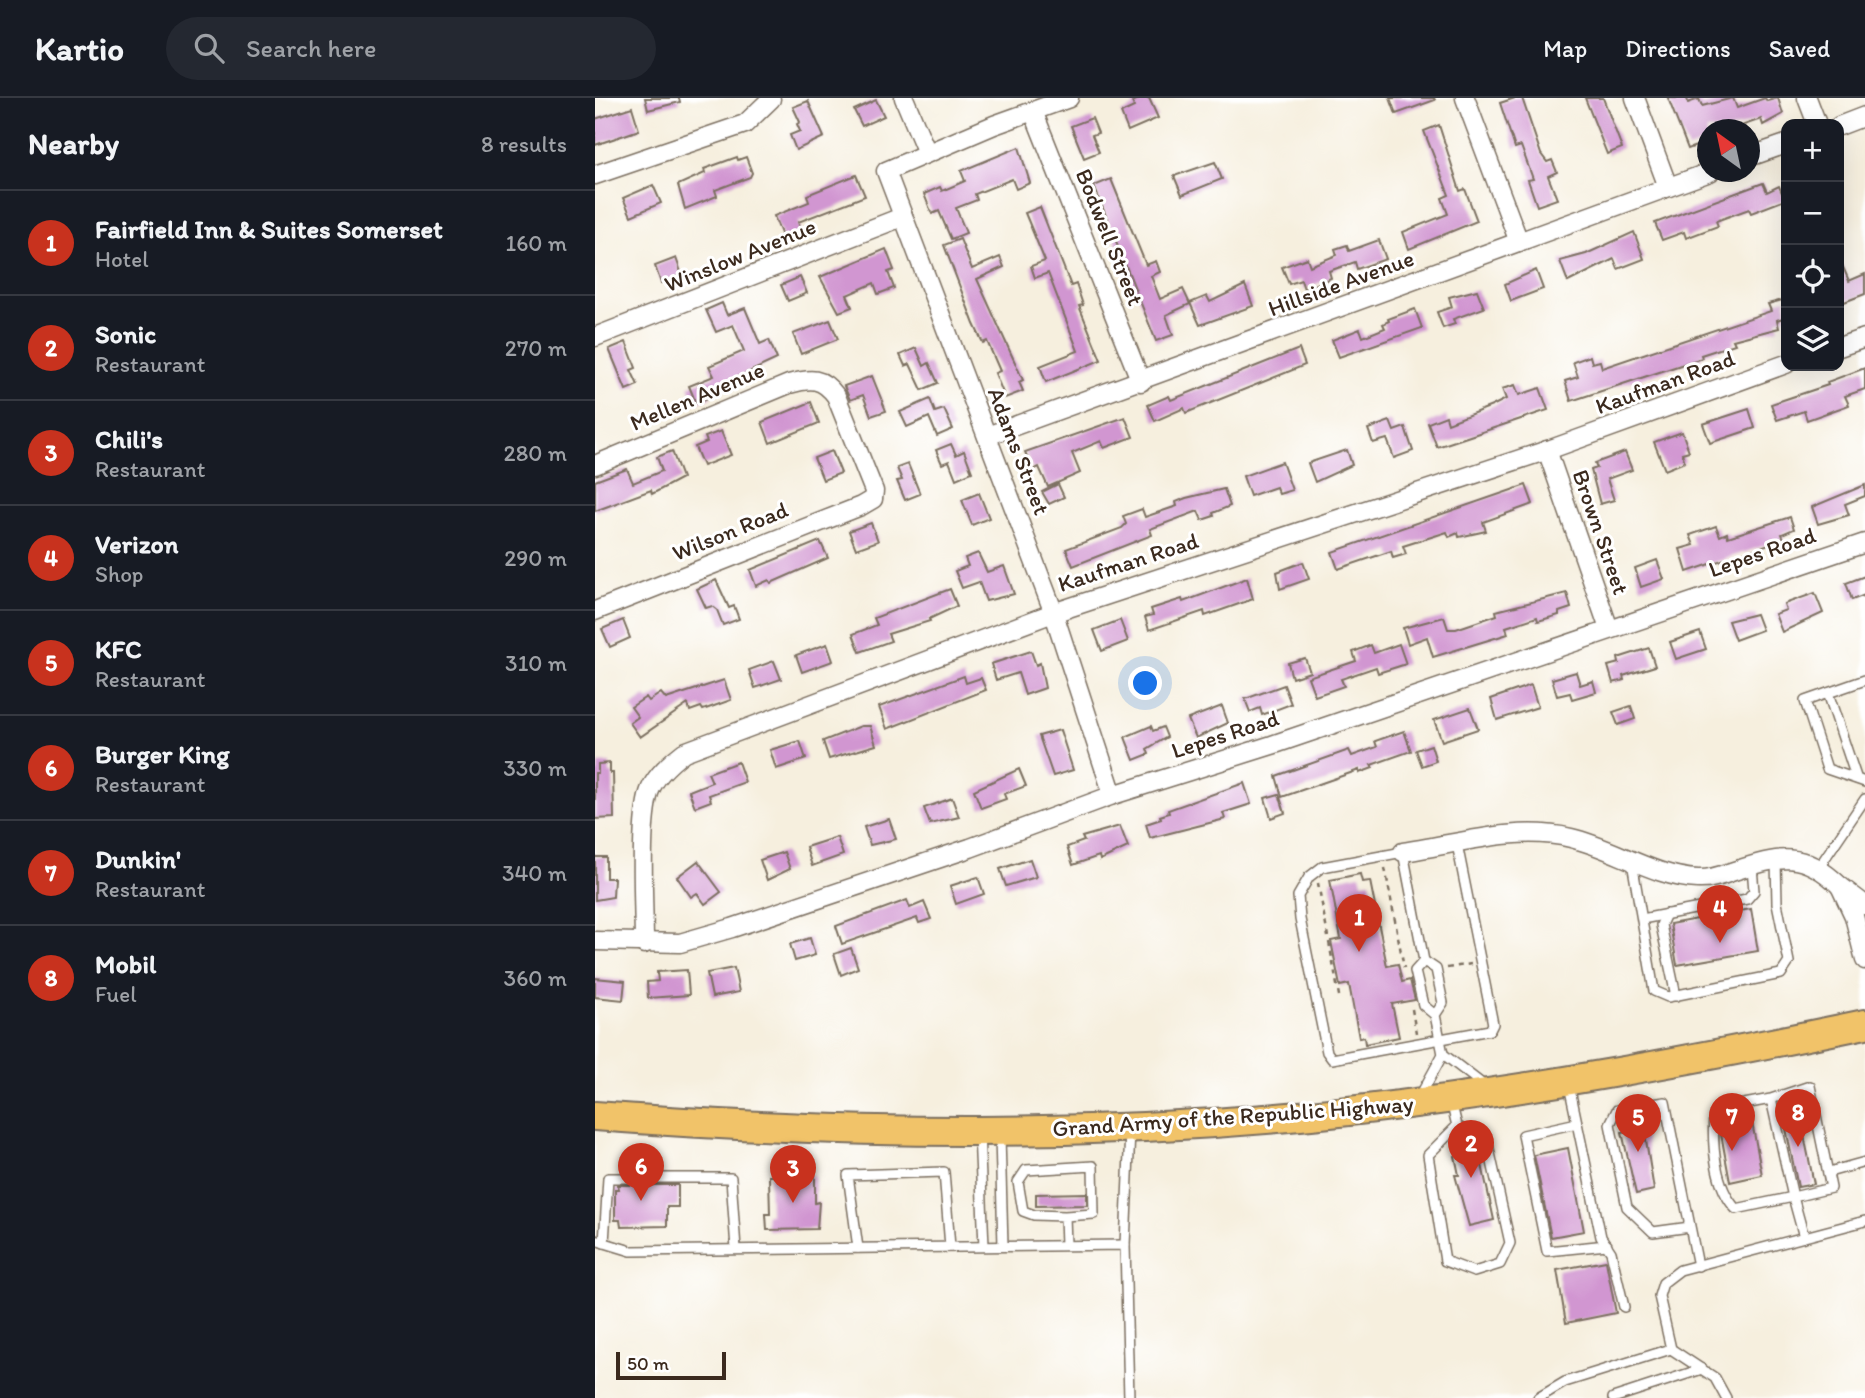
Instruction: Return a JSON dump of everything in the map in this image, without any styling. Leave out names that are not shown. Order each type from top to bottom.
[{"type":"main road","name":"Grand Army of the Republic Highway","points":[[595,1116],[774,1128],[990,1131],[1131,1128],[1417,1103],[1493,1093],[1865,1024]]},
{"type":"street","points":[[904,98],[927,153],[1069,98]]},
{"type":"street","points":[[1465,98],[1519,242]]},
{"type":"street","points":[[1635,98],[1668,187]]},
{"type":"street","points":[[1807,98],[1815,119]]},
{"type":"street","points":[[595,175],[745,124],[771,99]]},
{"type":"street","name":"Bodwell Street","points":[[1033,111],[1141,382]]},
{"type":"street","points":[[1844,123],[1865,116]]},
{"type":"street","points":[[1760,154],[1781,146]]},
{"type":"street","name":"Adams Street","points":[[927,153],[885,171],[1054,613],[1113,794]]},
{"type":"street","name":"Hillside Avenue","points":[[987,436],[1141,382],[1697,177]]},
{"type":"street","name":"Winslow Avenue","points":[[595,337],[902,217]]},
{"type":"street","points":[[1844,345],[1865,338]]},
{"type":"street","name":"Kaufman Road","points":[[643,944],[645,835],[649,792],[670,762],[684,752],[1054,613],[1547,450],[1781,366]]},
{"type":"street","name":"Mellen Avenue","points":[[595,465],[789,384],[807,379],[819,380],[828,385],[837,396],[874,490]]},
{"type":"street","name":"Brown Street","points":[[1547,450],[1609,629]]},
{"type":"street","name":"Wilson Road","points":[[595,611],[861,506],[873,499],[874,490]]},
{"type":"street","name":"Lepes Road","points":[[595,941],[680,943],[732,928],[958,852],[1113,794],[1272,745],[1865,543]]},
{"type":"street","points":[[1403,852],[1515,833],[1547,833],[1576,839],[1678,876],[1700,880],[1776,860],[1799,859],[1819,867],[1865,905]]},
{"type":"street","points":[[1840,886],[1854,916],[1865,960]]},
{"type":"lane","points":[[1861,779],[1827,769],[1805,701],[1865,680]]},
{"type":"lane","points":[[1828,693],[1861,779]]},
{"type":"lane","points":[[1819,867],[1865,799]]},
{"type":"lane","points":[[1435,1014],[1443,1003],[1436,968],[1424,961],[1403,852],[1333,863],[1314,872],[1298,896],[1300,919],[1327,1052],[1332,1059],[1494,1028],[1457,844]]},
{"type":"lane","points":[[1632,860],[1654,991],[1668,997],[1780,974],[1789,962],[1777,903],[1776,860]]},
{"type":"lane","points":[[1642,919],[1747,899],[1754,891],[1752,867]]},
{"type":"lane","points":[[1666,914],[1661,925],[1676,996]]},
{"type":"lane","points":[[1424,961],[1415,971],[1423,1005],[1435,1014],[1443,1054],[1493,1093]]},
{"type":"lane","points":[[1417,1103],[1443,1054]]},
{"type":"lane","points":[[1567,1080],[1601,1237],[1611,1252],[1624,1307]]},
{"type":"lane","points":[[1810,1086],[1829,1172],[1831,1188],[1736,1209],[1724,1197],[1713,1138],[1714,1116],[1728,1107],[1771,1099],[1810,1086]]},
{"type":"lane","points":[[1451,1098],[1457,1126],[1488,1144],[1510,1243],[1500,1264],[1474,1272],[1445,1261],[1428,1155],[1457,1126]]},
{"type":"lane","points":[[1771,1099],[1804,1237]]},
{"type":"lane","points":[[1690,1227],[1653,1232],[1627,1207],[1610,1124],[1617,1110],[1665,1102],[1698,1266]]},
{"type":"lane","points":[[1577,1124],[1523,1135],[1547,1251],[1607,1245]]},
{"type":"lane","points":[[1129,1398],[1125,1245],[1131,1128]]},
{"type":"lane","points":[[990,1131],[1003,1246]]},
{"type":"lane","points":[[984,1246],[990,1131]]},
{"type":"lane","points":[[1829,1172],[1865,1162]]},
{"type":"lane","points":[[1093,1166],[1094,1214],[1065,1216],[1023,1212],[1019,1182],[1025,1170],[1093,1166]]},
{"type":"lane","points":[[858,1248],[848,1175],[944,1171],[950,1247]]},
{"type":"lane","points":[[736,1249],[731,1178],[608,1178],[600,1241],[631,1251],[1125,1245]]},
{"type":"lane","points":[[1065,1216],[1066,1245]]},
{"type":"lane","points":[[1726,1398],[1716,1378],[1671,1349],[1659,1296],[1663,1283],[1680,1270],[1865,1221]]},
{"type":"lane","points":[[1538,1398],[1565,1382],[1671,1349]]},
{"type":"lane","points":[[1613,1398],[1702,1369]]},
{"type":"path","points":[[1385,865],[1405,972]]},
{"type":"path","points":[[1322,879],[1318,883],[1340,1001]]},
{"type":"path","points":[[1446,969],[1474,963]]},
{"type":"path","points":[[1408,1038],[1417,1037],[1410,1002]]},
{"type":"building","points":[[645,98],[679,98],[680,102],[648,110]]},
{"type":"building","points":[[1149,98],[1158,118],[1128,131],[1121,113],[1134,107],[1132,102]]},
{"type":"building","points":[[1390,98],[1434,98],[1435,100],[1396,114]]},
{"type":"building","points":[[1522,98],[1541,154],[1547,162],[1552,160],[1557,172],[1548,176],[1557,199],[1537,206],[1528,180],[1533,179],[1521,146],[1515,148],[1500,103]]},
{"type":"building","points":[[1585,98],[1603,98],[1622,148],[1607,154]]},
{"type":"building","points":[[1668,98],[1687,98],[1688,103],[1699,99],[1702,106],[1733,98],[1737,108],[1765,98],[1767,101],[1778,98],[1783,114],[1763,125],[1761,119],[1697,119],[1697,146],[1688,149]]},
{"type":"building","points":[[876,100],[884,116],[862,126],[854,110]]},
{"type":"building","points":[[808,101],[824,137],[796,150],[790,135],[800,131],[797,124],[800,122],[793,107]]},
{"type":"building","points":[[632,107],[639,130],[595,145],[595,119]]},
{"type":"building","points":[[1092,118],[1098,133],[1092,135],[1099,152],[1084,158],[1071,126]]},
{"type":"building","points":[[1439,125],[1460,191],[1465,189],[1477,221],[1409,249],[1403,232],[1448,214],[1442,198],[1449,195],[1424,131]]},
{"type":"building","points":[[1019,147],[1030,183],[1016,189],[1012,179],[975,194],[977,200],[956,208],[966,233],[951,239],[939,211],[932,214],[924,194],[940,187],[942,191],[965,181],[961,171]]},
{"type":"building","points":[[737,157],[738,160],[746,157],[752,173],[750,177],[715,190],[717,196],[685,209],[678,185],[705,173],[704,169]]},
{"type":"building","points":[[1215,162],[1222,179],[1182,195],[1174,176]]},
{"type":"building","points":[[856,175],[865,196],[798,222],[801,231],[784,241],[774,216],[809,202],[807,195]]},
{"type":"building","points":[[1111,179],[1146,265],[1156,261],[1160,272],[1151,276],[1160,299],[1183,289],[1190,304],[1166,315],[1173,335],[1156,341],[1094,186]]},
{"type":"building","points":[[1763,183],[1767,192],[1779,186],[1781,191],[1781,202],[1751,213],[1749,209],[1716,221],[1718,226],[1686,238],[1684,232],[1662,240],[1655,223]]},
{"type":"building","points":[[653,185],[661,203],[631,216],[623,198]]},
{"type":"building","points":[[1040,207],[1071,286],[1076,284],[1083,305],[1079,306],[1101,360],[1046,382],[1040,366],[1078,351],[1048,273],[1035,278],[1031,266],[1045,261],[1025,213]]},
{"type":"building","points":[[1634,232],[1644,259],[1618,269],[1614,259],[1568,282],[1560,261],[1586,254]]},
{"type":"building","points":[[960,239],[972,269],[1000,257],[1004,267],[977,279],[1023,380],[1019,382],[1023,391],[1005,398],[995,373],[1000,371],[987,341],[983,343],[974,324],[944,245]]},
{"type":"building","points":[[1379,240],[1386,259],[1357,269],[1355,262],[1329,271],[1331,278],[1304,289],[1301,280],[1289,284],[1282,267],[1307,258],[1310,266],[1337,255],[1335,249],[1347,245],[1349,251]]},
{"type":"building","points":[[886,249],[894,270],[888,272],[894,288],[878,294],[874,283],[847,295],[852,307],[839,312],[820,277]]},
{"type":"building","points":[[676,258],[682,275],[661,283],[655,266]]},
{"type":"building","points":[[1536,270],[1543,289],[1511,301],[1505,284]]},
{"type":"building","points":[[1844,270],[1849,281],[1865,274],[1865,294],[1844,302]]},
{"type":"building","points":[[800,277],[807,293],[788,301],[781,285]]},
{"type":"building","points":[[1245,285],[1253,306],[1200,325],[1190,303],[1207,296],[1210,302]]},
{"type":"building","points":[[1477,290],[1484,308],[1453,319],[1455,324],[1443,328],[1437,312],[1452,307],[1449,297]]},
{"type":"building","points":[[1781,300],[1781,319],[1777,320],[1779,328],[1733,340],[1735,344],[1701,355],[1702,358],[1571,401],[1565,381],[1578,377],[1573,362],[1590,356],[1592,363],[1600,361],[1602,368],[1771,311],[1768,304]]},
{"type":"building","points":[[722,303],[727,315],[745,308],[760,344],[769,340],[777,359],[708,391],[711,398],[696,403],[689,386],[714,376],[709,366],[744,351],[733,325],[716,332],[706,310]]},
{"type":"building","points":[[1415,309],[1422,328],[1339,357],[1332,340],[1360,329],[1363,337],[1385,328],[1383,324],[1389,321],[1388,319]]},
{"type":"building","points":[[830,320],[838,339],[801,354],[793,334]]},
{"type":"building","points":[[626,342],[636,368],[631,370],[638,385],[626,390],[609,349]]},
{"type":"building","points":[[916,348],[924,366],[929,363],[938,383],[922,390],[910,364],[905,366],[900,355]]},
{"type":"building","points":[[1299,349],[1305,365],[1186,413],[1184,408],[1155,421],[1148,405],[1169,396],[1171,400]]},
{"type":"building","points":[[1865,368],[1865,389],[1845,396],[1849,405],[1807,420],[1804,411],[1777,420],[1771,404],[1828,385],[1827,382]]},
{"type":"building","points":[[872,376],[886,411],[871,416],[863,395],[850,400],[844,386]]},
{"type":"building","points":[[1515,385],[1519,395],[1540,388],[1548,410],[1437,447],[1428,423],[1446,416],[1448,423],[1492,406],[1506,399],[1502,389]]},
{"type":"building","points":[[930,399],[935,412],[944,409],[953,429],[937,436],[929,417],[907,427],[900,412]]},
{"type":"building","points":[[811,402],[819,423],[770,443],[762,422]]},
{"type":"building","points":[[1749,409],[1755,428],[1710,443],[1703,424]]},
{"type":"building","points":[[1125,417],[1133,437],[1104,448],[1101,441],[1072,453],[1080,473],[1048,487],[1039,467],[1033,470],[1025,452]]},
{"type":"building","points":[[1390,421],[1394,431],[1405,427],[1413,451],[1394,458],[1387,439],[1373,443],[1368,429]]},
{"type":"building","points":[[721,431],[731,455],[703,466],[695,447],[707,442],[705,437]]},
{"type":"building","points":[[1682,432],[1689,451],[1682,453],[1685,462],[1665,470],[1654,442]]},
{"type":"building","points":[[951,444],[956,455],[964,451],[972,472],[956,479],[949,461],[942,464],[936,450]]},
{"type":"building","points":[[1347,450],[1352,465],[1315,482],[1308,463]]},
{"type":"building","points":[[672,451],[682,478],[652,494],[651,490],[595,511],[595,481],[627,469],[633,483],[662,471],[657,457]]},
{"type":"building","points":[[832,451],[841,473],[823,480],[814,458]]},
{"type":"building","points":[[1625,452],[1632,470],[1607,479],[1614,500],[1600,504],[1591,470],[1597,468],[1595,463]]},
{"type":"building","points":[[1282,462],[1292,490],[1279,494],[1276,487],[1250,496],[1243,476]]},
{"type":"building","points":[[908,464],[920,494],[905,500],[897,481],[902,480],[897,468]]},
{"type":"building","points":[[1058,484],[1064,497],[1049,504],[1042,492]]},
{"type":"building","points":[[1526,485],[1533,504],[1483,522],[1486,531],[1459,537],[1458,533],[1449,537],[1447,532],[1403,546],[1406,554],[1393,558],[1391,551],[1338,569],[1332,552]]},
{"type":"building","points":[[1865,485],[1865,496],[1845,504],[1849,515],[1818,524],[1812,507]]},
{"type":"building","points":[[1224,489],[1230,506],[1213,513],[1214,516],[1202,520],[1198,511],[1150,529],[1152,535],[1073,566],[1066,549],[1122,528],[1126,524],[1123,516],[1142,509],[1145,517],[1177,506],[1176,502],[1186,498]]},
{"type":"building","points":[[979,493],[989,518],[972,525],[962,500]]},
{"type":"building","points":[[1790,517],[1794,529],[1782,534],[1784,539],[1687,572],[1680,549],[1694,545],[1690,535],[1716,526],[1720,536],[1727,533],[1728,537]]},
{"type":"building","points":[[871,523],[878,541],[856,549],[849,531]]},
{"type":"building","points":[[820,541],[828,558],[771,583],[769,580],[756,586],[750,570]]},
{"type":"building","points":[[978,553],[987,572],[1004,566],[1014,594],[986,601],[979,582],[962,588],[955,571],[968,566],[965,558]]},
{"type":"building","points":[[1657,560],[1664,579],[1641,587],[1635,568]]},
{"type":"building","points":[[1303,562],[1309,579],[1280,589],[1277,572]]},
{"type":"building","points":[[1865,576],[1865,595],[1852,600],[1846,583]]},
{"type":"building","points":[[1247,578],[1253,599],[1205,616],[1204,611],[1149,630],[1145,617],[1153,615],[1151,609],[1182,599],[1183,602]]},
{"type":"building","points":[[716,580],[729,608],[734,606],[739,619],[723,625],[717,610],[712,606],[706,608],[697,589]]},
{"type":"building","points":[[950,589],[957,606],[929,619],[930,621],[888,634],[891,641],[860,652],[853,634],[877,625],[874,618]]},
{"type":"building","points":[[1567,593],[1571,608],[1559,612],[1559,615],[1538,621],[1537,617],[1506,627],[1508,634],[1433,657],[1427,637],[1408,644],[1403,628],[1444,617],[1448,629],[1456,629],[1497,615],[1496,611]]},
{"type":"building","points":[[1815,593],[1823,613],[1782,632],[1775,614],[1786,610],[1784,604]]},
{"type":"building","points":[[1756,614],[1762,630],[1735,640],[1728,621]]},
{"type":"building","points":[[623,620],[630,638],[610,647],[602,629]]},
{"type":"building","points":[[1120,620],[1128,641],[1102,651],[1094,630]]},
{"type":"building","points":[[1700,632],[1706,649],[1676,659],[1670,642]]},
{"type":"building","points":[[827,644],[833,661],[802,672],[796,655]]},
{"type":"building","points":[[1399,644],[1406,664],[1378,673],[1376,667],[1341,679],[1344,686],[1315,696],[1308,677],[1356,661],[1353,652],[1371,645],[1374,653]]},
{"type":"building","points":[[1649,648],[1655,666],[1623,676],[1624,680],[1613,683],[1608,666],[1619,663],[1618,658]]},
{"type":"building","points":[[1031,651],[1036,665],[1040,663],[1045,688],[1025,695],[1018,673],[996,680],[991,664]]},
{"type":"building","points":[[1305,658],[1310,672],[1292,678],[1288,663]]},
{"type":"building","points":[[774,661],[781,679],[755,688],[749,670]]},
{"type":"building","points":[[1576,672],[1580,685],[1593,681],[1596,692],[1572,699],[1570,693],[1557,696],[1552,679]]},
{"type":"building","points":[[964,676],[966,683],[981,678],[986,690],[887,729],[879,707]]},
{"type":"building","points":[[724,680],[731,700],[703,710],[701,707],[690,711],[688,704],[640,737],[630,723],[638,717],[631,707],[646,697],[649,701],[661,693],[666,699]]},
{"type":"building","points":[[1284,685],[1291,704],[1262,715],[1260,708],[1250,712],[1245,699]]},
{"type":"building","points":[[1531,685],[1538,707],[1497,720],[1491,699]]},
{"type":"building","points":[[1222,706],[1228,723],[1196,738],[1188,719]]},
{"type":"building","points":[[1631,706],[1635,719],[1618,725],[1613,712]]},
{"type":"building","points":[[1470,708],[1478,729],[1442,741],[1434,720]]},
{"type":"building","points":[[861,726],[870,726],[876,745],[829,759],[823,741]]},
{"type":"building","points":[[1151,726],[1153,731],[1163,727],[1167,737],[1147,749],[1149,754],[1134,760],[1125,737]]},
{"type":"building","points":[[1060,730],[1073,770],[1053,776],[1039,736]]},
{"type":"building","points":[[1404,731],[1411,751],[1371,765],[1373,768],[1359,773],[1359,770],[1282,797],[1276,776],[1349,750],[1352,756],[1377,747],[1375,741]]},
{"type":"building","points":[[800,741],[806,759],[776,769],[770,750]]},
{"type":"building","points":[[1431,745],[1436,761],[1422,766],[1416,750]]},
{"type":"building","points":[[738,762],[745,782],[709,795],[711,801],[695,807],[689,791],[712,782],[708,773]]},
{"type":"building","points":[[610,763],[610,773],[613,773],[614,818],[595,819],[595,773],[598,773],[598,764]]},
{"type":"building","points":[[1019,769],[1026,786],[1004,794],[1006,799],[981,808],[974,790]]},
{"type":"building","points":[[1244,783],[1251,804],[1223,813],[1225,819],[1150,838],[1146,824],[1161,819],[1160,816],[1169,813],[1168,810]]},
{"type":"building","points":[[1279,794],[1285,813],[1271,818],[1265,798]]},
{"type":"building","points":[[952,798],[959,817],[930,824],[924,808]]},
{"type":"building","points":[[889,819],[896,839],[870,845],[864,827]]},
{"type":"building","points":[[1120,826],[1128,847],[1100,860],[1099,856],[1073,865],[1067,847],[1084,841],[1082,837]]},
{"type":"building","points":[[837,837],[843,855],[812,866],[806,847]]},
{"type":"building","points":[[784,852],[790,869],[767,880],[760,860]]},
{"type":"building","points":[[595,857],[606,857],[606,878],[614,878],[613,897],[595,900]]},
{"type":"building","points":[[1030,859],[1036,877],[1006,886],[1000,869]]},
{"type":"building","points":[[698,861],[721,892],[705,904],[697,893],[691,897],[677,877]]},
{"type":"building","points":[[1360,874],[1362,882],[1370,881],[1387,966],[1398,964],[1402,982],[1410,980],[1415,1000],[1392,1004],[1399,1037],[1365,1044],[1364,1037],[1359,1038],[1349,984],[1340,986],[1331,941],[1341,939],[1330,880]]},
{"type":"building","points":[[978,877],[984,894],[956,904],[950,886]]},
{"type":"building","points":[[907,900],[910,908],[924,902],[931,919],[919,923],[917,918],[842,944],[836,926]]},
{"type":"building","points":[[1751,909],[1758,951],[1677,965],[1670,924]]},
{"type":"building","points":[[810,938],[815,955],[795,961],[790,944]]},
{"type":"building","points":[[851,948],[858,968],[841,975],[834,954]]},
{"type":"building","points":[[734,968],[739,992],[712,997],[707,973]]},
{"type":"building","points":[[687,970],[689,995],[648,998],[647,982],[658,981],[657,972]]},
{"type":"building","points":[[595,978],[625,981],[623,1000],[595,997]]},
{"type":"building","points":[[1798,1106],[1814,1184],[1798,1187],[1782,1109]]},
{"type":"building","points":[[1751,1117],[1762,1175],[1730,1182],[1721,1134],[1727,1133],[1725,1122]]},
{"type":"building","points":[[1644,1128],[1654,1190],[1636,1194],[1622,1132]]},
{"type":"building","points":[[1568,1148],[1584,1231],[1551,1237],[1534,1155]]},
{"type":"building","points":[[1479,1151],[1494,1220],[1469,1226],[1455,1175],[1459,1175],[1455,1156]]},
{"type":"building","points":[[815,1175],[815,1203],[819,1202],[817,1229],[767,1230],[766,1214],[770,1214],[769,1176]]},
{"type":"building","points":[[618,1185],[678,1185],[678,1207],[667,1207],[667,1226],[621,1227],[620,1220],[615,1220],[615,1189],[619,1189]]},
{"type":"building","points":[[1087,1193],[1087,1205],[1036,1206],[1036,1194]]},
{"type":"building","points":[[1606,1261],[1616,1313],[1566,1323],[1557,1270]]},
{"type":"place","name":"Verizon","points":[[1720,943]]},
{"type":"place","name":"Fairfield Inn & Suites Somerset","points":[[1359,952]]},
{"type":"place","name":"Mobil","points":[[1798,1147]]},
{"type":"place","name":"Dunkin'","points":[[1732,1151]]},
{"type":"place","name":"KFC","points":[[1638,1152]]},
{"type":"place","name":"Sonic","points":[[1471,1178]]},
{"type":"place","name":"Burger King","points":[[641,1201]]},
{"type":"place","name":"Chili's","points":[[793,1203]]}]
